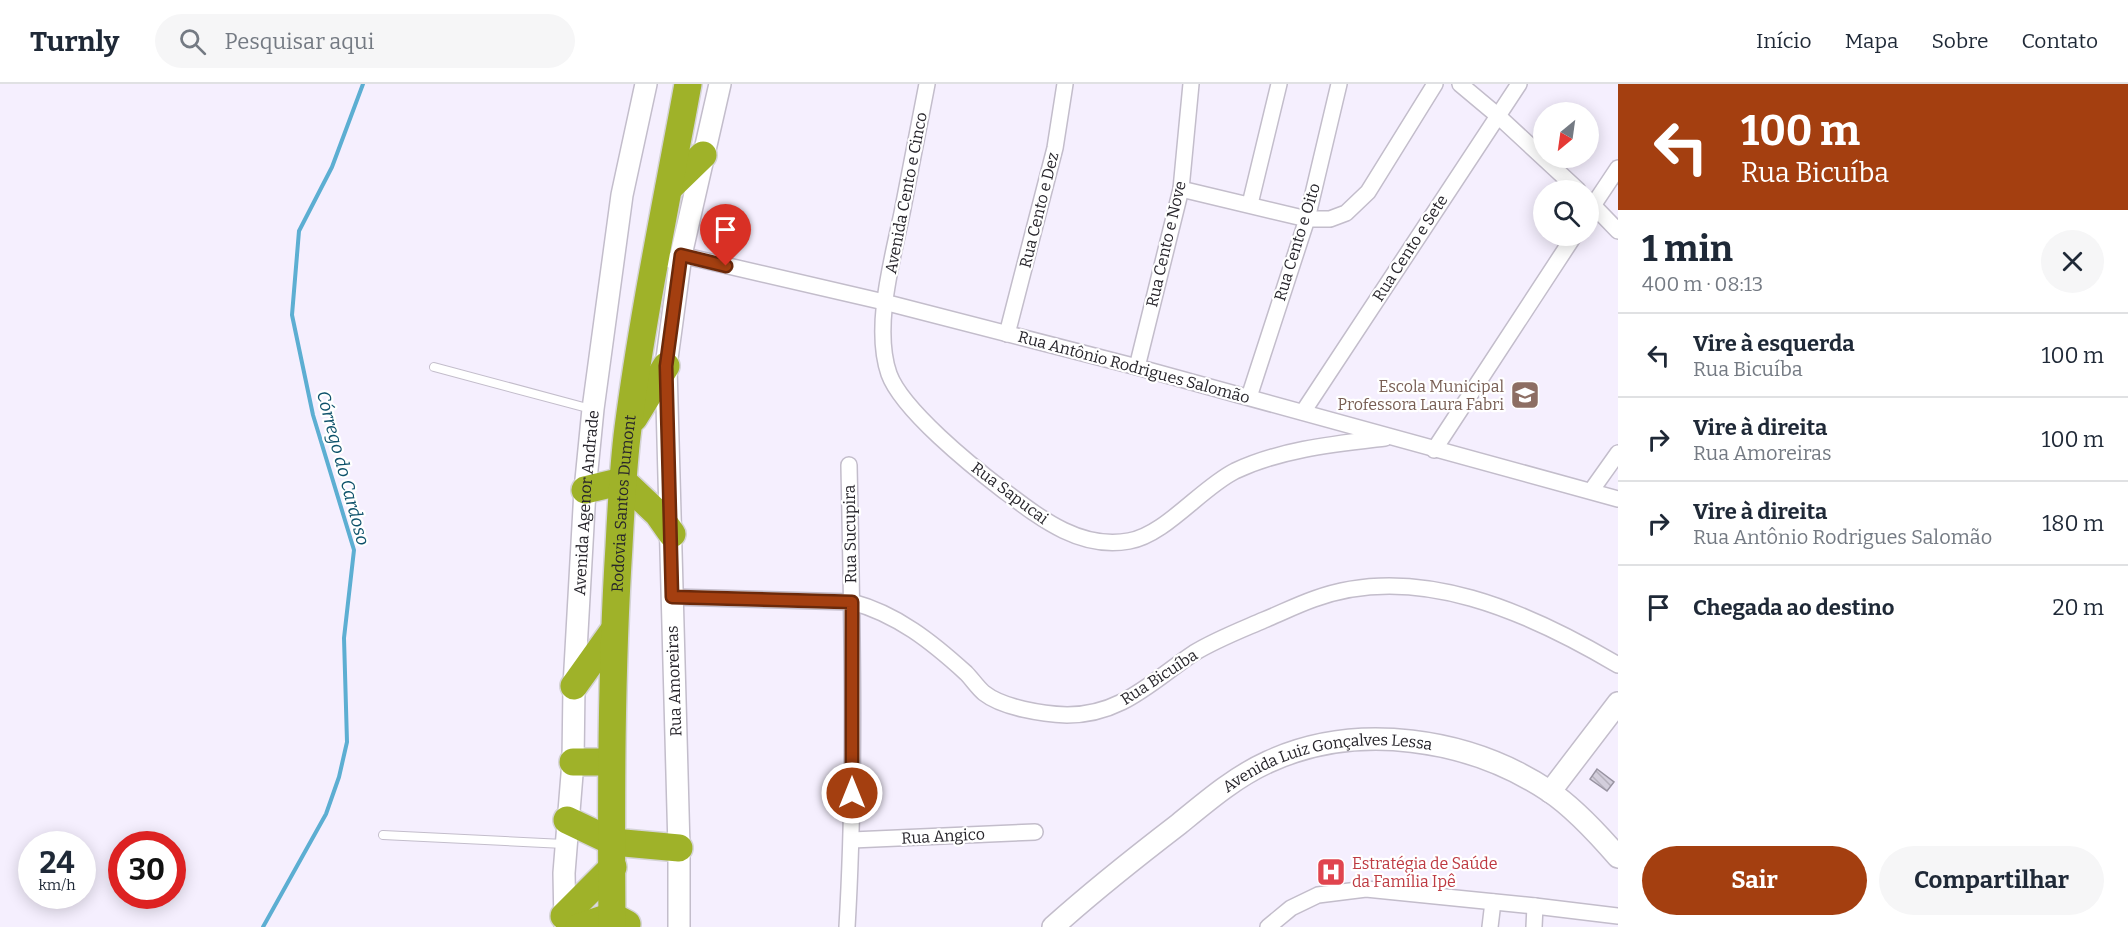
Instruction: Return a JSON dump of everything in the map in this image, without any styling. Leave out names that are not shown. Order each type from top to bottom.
[{"type":"highway","name":"Rodovia Santos Dumont","points":[[618,923],[610,762],[614,630],[623,481],[628,430],[652,273],[688,84]]},
{"type":"highway","points":[[669,188],[703,155]]},
{"type":"highway","points":[[628,430],[666,366]]},
{"type":"highway","points":[[585,490],[623,481],[658,514],[672,534]]},
{"type":"highway","points":[[574,686],[614,630]]},
{"type":"highway","points":[[573,762],[610,762]]},
{"type":"highway","points":[[566,832],[613,854],[680,848]]},
{"type":"highway","points":[[570,923],[613,854]]},
{"type":"highway","points":[[570,923],[618,923]]},
{"type":"street","name":"Avenida Agenor Andrade","points":[[570,923],[566,832],[573,762],[574,686],[585,490],[593,409],[622,195],[646,84]]},
{"type":"street","name":"Rua Amoreiras","points":[[679,927],[680,848],[666,366],[681,255],[720,84]]},
{"type":"street","name":"Avenida Cento e Cinco","points":[[884,302],[927,84]]},
{"type":"street","name":"Rua Cento e Dez","points":[[1007,334],[1055,148],[1065,84]]},
{"type":"street","name":"Rua Cento e Nove","points":[[1137,367],[1181,189],[1191,84]]},
{"type":"street","points":[[1250,204],[1279,84]]},
{"type":"street","name":"Rua Cento e Oito","points":[[1249,397],[1307,219],[1339,84]]},
{"type":"street","points":[[1181,189],[1307,219],[1330,219],[1346,213],[1368,192],[1435,84]]},
{"type":"street","points":[[1460,84],[1567,180]]},
{"type":"street","name":"Rua Cento e Sete","points":[[1302,412],[1519,84]]},
{"type":"street","points":[[1599,194],[1618,168]]},
{"type":"street","points":[[1599,214],[1618,231]]},
{"type":"street","points":[[1434,450],[1567,246]]},
{"type":"street","name":"Rua Antônio Rodrigues Salomão","points":[[681,255],[884,302],[1137,367],[1618,500]]},
{"type":"street","points":[[652,273],[681,255]]},
{"type":"street","name":"Rua Sapucai","points":[[884,302],[884,344],[889,374],[904,400],[965,460],[1038,517],[1081,538],[1115,543],[1133,541],[1161,526],[1234,472],[1275,457],[1317,446],[1394,437]]},
{"type":"street","points":[[1591,492],[1618,453]]},
{"type":"street","name":"Rua Sucupira","points":[[847,927],[852,840],[852,602],[849,465]]},
{"type":"street","name":"Rua Bicuíba","points":[[672,597],[852,602],[880,610],[916,632],[968,675],[984,693],[1014,706],[1050,714],[1091,713],[1126,702],[1196,652],[1315,598],[1349,590],[1396,585],[1439,589],[1488,604],[1537,622],[1590,648],[1618,665]]},
{"type":"street","points":[[1550,792],[1618,703]]},
{"type":"street","name":"Avenida Luiz Gonçalves Lessa","points":[[1053,927],[1095,889],[1236,779],[1268,762],[1309,746],[1365,739],[1434,744],[1501,766],[1550,792],[1618,857]]},
{"type":"street","name":"Rua Angico","points":[[852,840],[1035,832]]},
{"type":"street","points":[[1268,927],[1291,908],[1318,896],[1366,889],[1618,916]]},
{"type":"street","points":[[1490,927],[1493,902]]},
{"type":"street","points":[[1534,927],[1535,906]]},
{"type":"lane","points":[[434,367],[593,409]]},
{"type":"lane","points":[[383,835],[566,832]]},
{"type":"building","points":[[1597,769],[1614,782],[1607,791],[1590,779]]},
{"type":"waterway","name":"Córrego do Cardoso","points":[[263,927],[326,814],[339,777],[347,742],[344,638],[354,550],[313,415],[292,315],[299,231],[332,167],[363,84]]},
{"type":"place","name":"Escola Municipal Professora Laura Fabri","points":[[1525,395]]},
{"type":"place","name":"Estratégia de Saúde da Família Ipê","points":[[1331,872]]},
{"type":"route","points":[[726,266],[681,255],[666,366],[672,597],[852,602],[852,793]]}]
